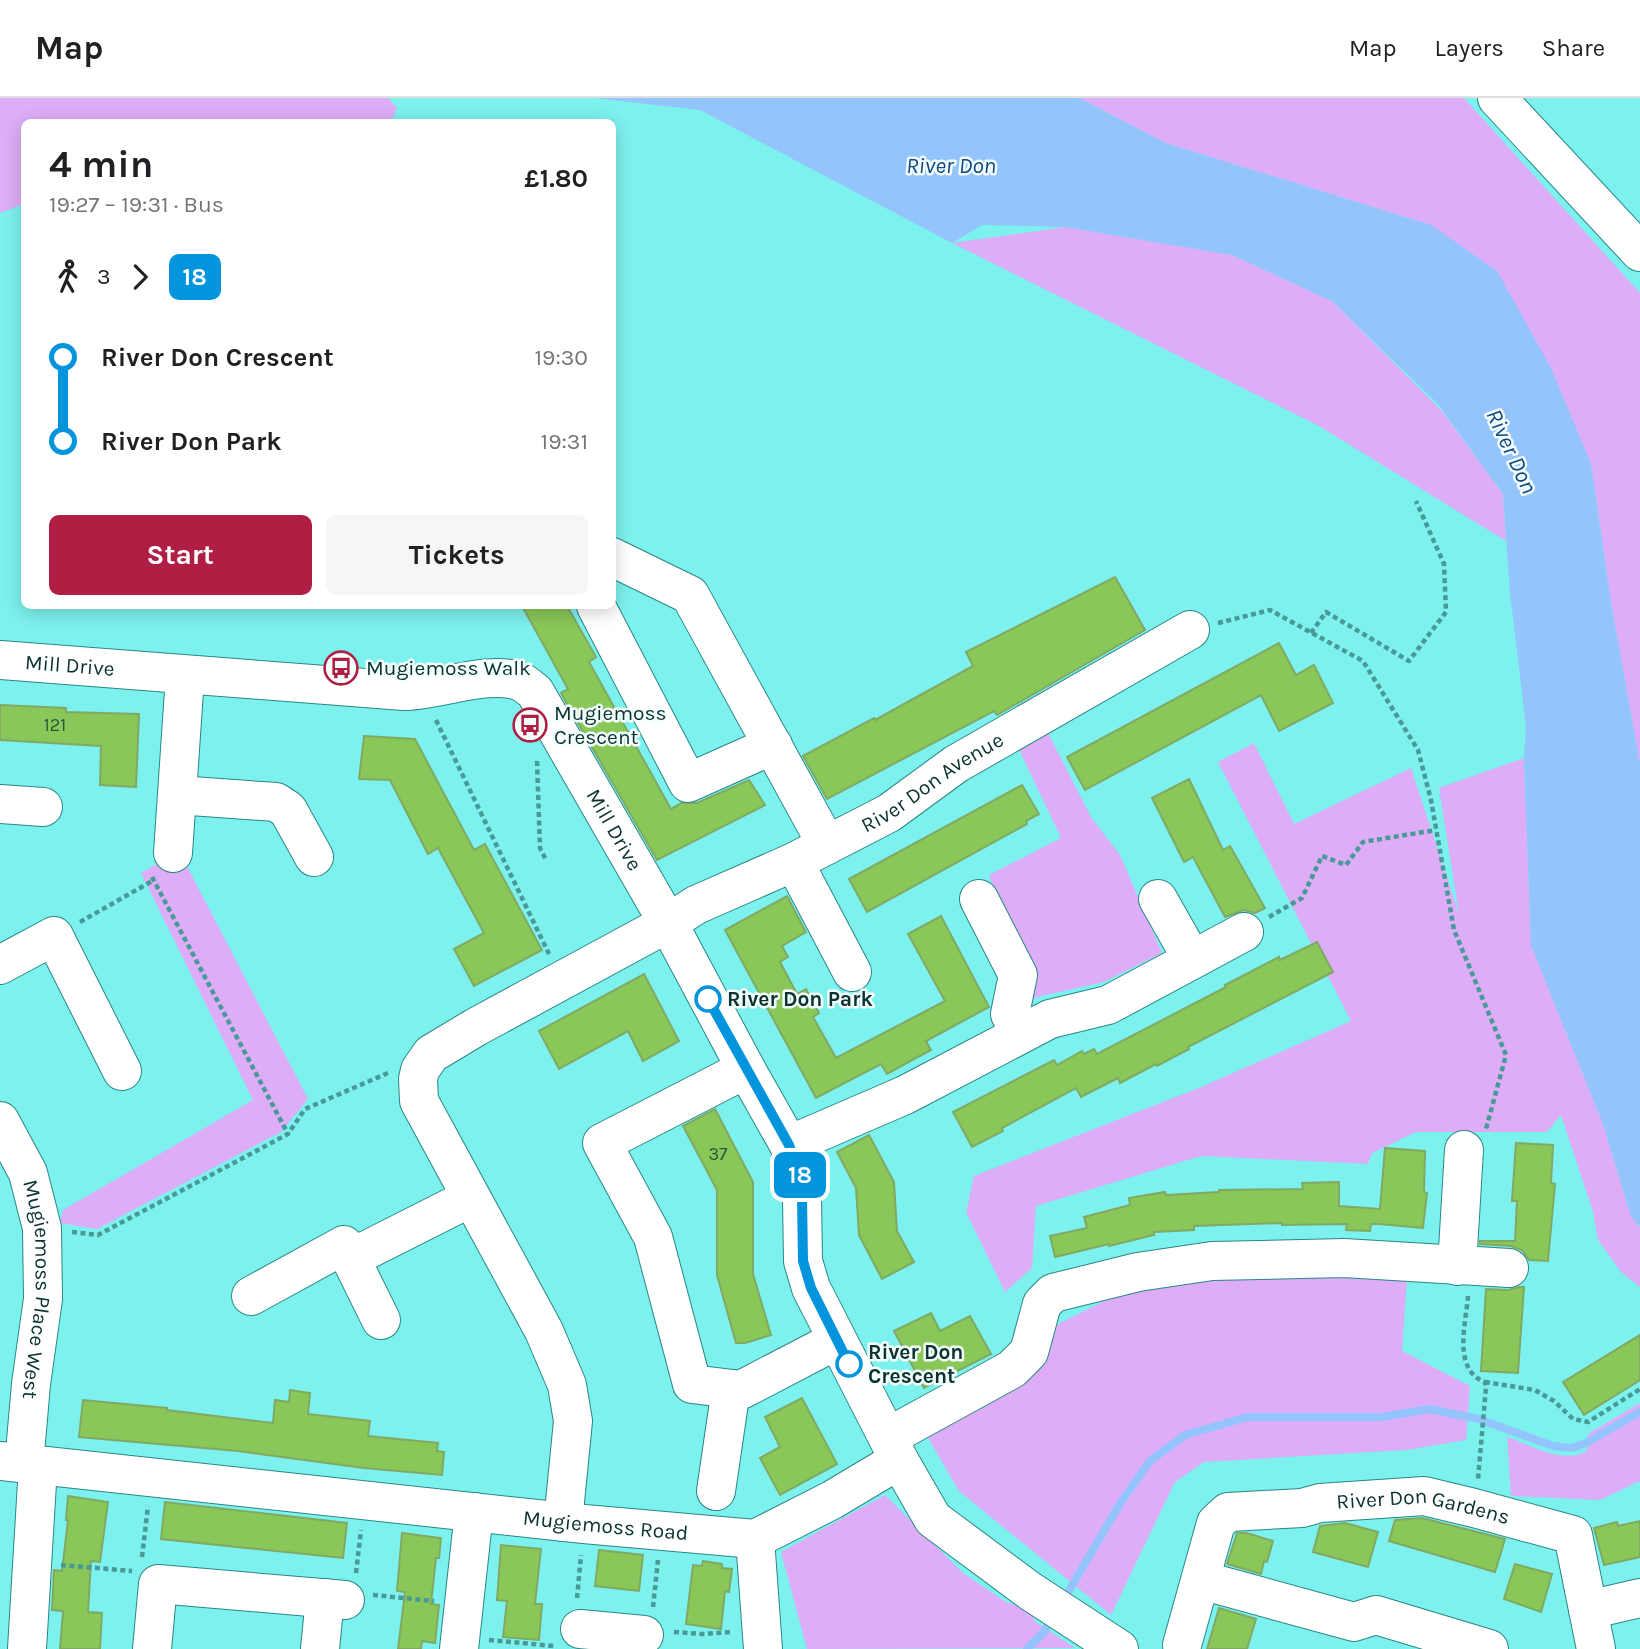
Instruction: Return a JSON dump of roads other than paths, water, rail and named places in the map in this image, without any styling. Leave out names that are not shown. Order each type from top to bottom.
[{"type":"street","points":[[1497,98],[1640,252]]},
{"type":"street","points":[[616,560],[691,595],[773,745],[852,972]]},
{"type":"street","points":[[598,609],[688,783],[773,745]]},
{"type":"street","name":"River Don Avenue","points":[[668,923],[696,905],[811,853],[889,813],[956,764],[1190,630]]},
{"type":"street","name":"Mill Drive","points":[[0,660],[404,691],[422,691],[500,678],[522,682],[535,692],[668,923],[789,1145],[799,1174],[803,1261],[811,1288],[893,1449]]},
{"type":"street","points":[[164,867],[177,795],[185,676]]},
{"type":"street","points":[[177,795],[276,802],[283,805],[314,857]]},
{"type":"street","points":[[0,804],[43,807]]},
{"type":"street","points":[[979,899],[1018,975],[1010,1014],[1020,1034]]},
{"type":"street","points":[[1158,899],[1192,959]]},
{"type":"street","points":[[573,1523],[573,1421],[567,1385],[544,1331],[419,1101],[418,1079],[420,1070],[431,1054],[475,1027],[668,923]]},
{"type":"street","points":[[789,1145],[905,1095],[1050,1018],[1108,1005],[1244,932]]},
{"type":"street","points":[[0,965],[54,936],[122,1071]]},
{"type":"street","points":[[746,1069],[602,1143],[653,1237],[692,1384],[741,1390],[836,1340]]},
{"type":"street","name":"Mugiemoss Place West","points":[[0,1121],[28,1173],[42,1228],[43,1298],[21,1464],[32,1563],[15,1601],[27,1649]]},
{"type":"street","points":[[762,1639],[755,1539],[832,1500],[893,1449],[1012,1369],[1028,1352],[1042,1304],[1053,1293],[1138,1272],[1212,1261],[1344,1258],[1484,1267],[1464,1150]]},
{"type":"street","points":[[351,1258],[470,1198]]},
{"type":"street","points":[[251,1296],[344,1245],[381,1320]]},
{"type":"street","points":[[716,1491],[731,1389]]},
{"type":"street","points":[[893,1449],[933,1519],[1030,1591],[1108,1641]]},
{"type":"street","name":"Mugiemoss Road","points":[[21,1464],[573,1523],[755,1539]]},
{"type":"street","name":"River Don Gardens","points":[[1182,1645],[1216,1523],[1228,1512],[1424,1496],[1573,1535],[1596,1649]]},
{"type":"street","points":[[461,1630],[474,1512]]},
{"type":"street","points":[[1201,1580],[1354,1622],[1376,1615],[1489,1649]]},
{"type":"street","points":[[152,1649],[158,1584],[342,1597],[320,1649]]},
{"type":"street","points":[[1588,1610],[1640,1598]]},
{"type":"water","name":"River Don","points":[[594,98],[1079,98],[1165,143],[1431,225],[1497,271],[1551,368],[1591,464],[1611,603],[1640,765],[1640,1227],[1631,1216],[1603,1124],[1531,945],[1524,758],[1526,727],[1510,593],[1503,494],[1438,404],[1332,301],[1232,255],[1065,227],[982,225],[952,243],[700,110]]},
{"type":"waterway","points":[[1064,1599],[1121,1502],[1150,1461],[1185,1435],[1248,1417],[1382,1417],[1429,1409],[1479,1419],[1553,1446],[1572,1448],[1586,1443],[1640,1412]]},
{"type":"waterway","points":[[1027,1649],[1044,1632],[1053,1616]]},
{"type":"place","name":"Mugiemoss Walk","points":[[341,668]]},
{"type":"place","name":"Mugiemoss Crescent","points":[[530,725]]},
{"type":"place","name":"River Don Park","points":[[708,999]]},
{"type":"place","name":"River Don Crescent","points":[[849,1364]]}]
